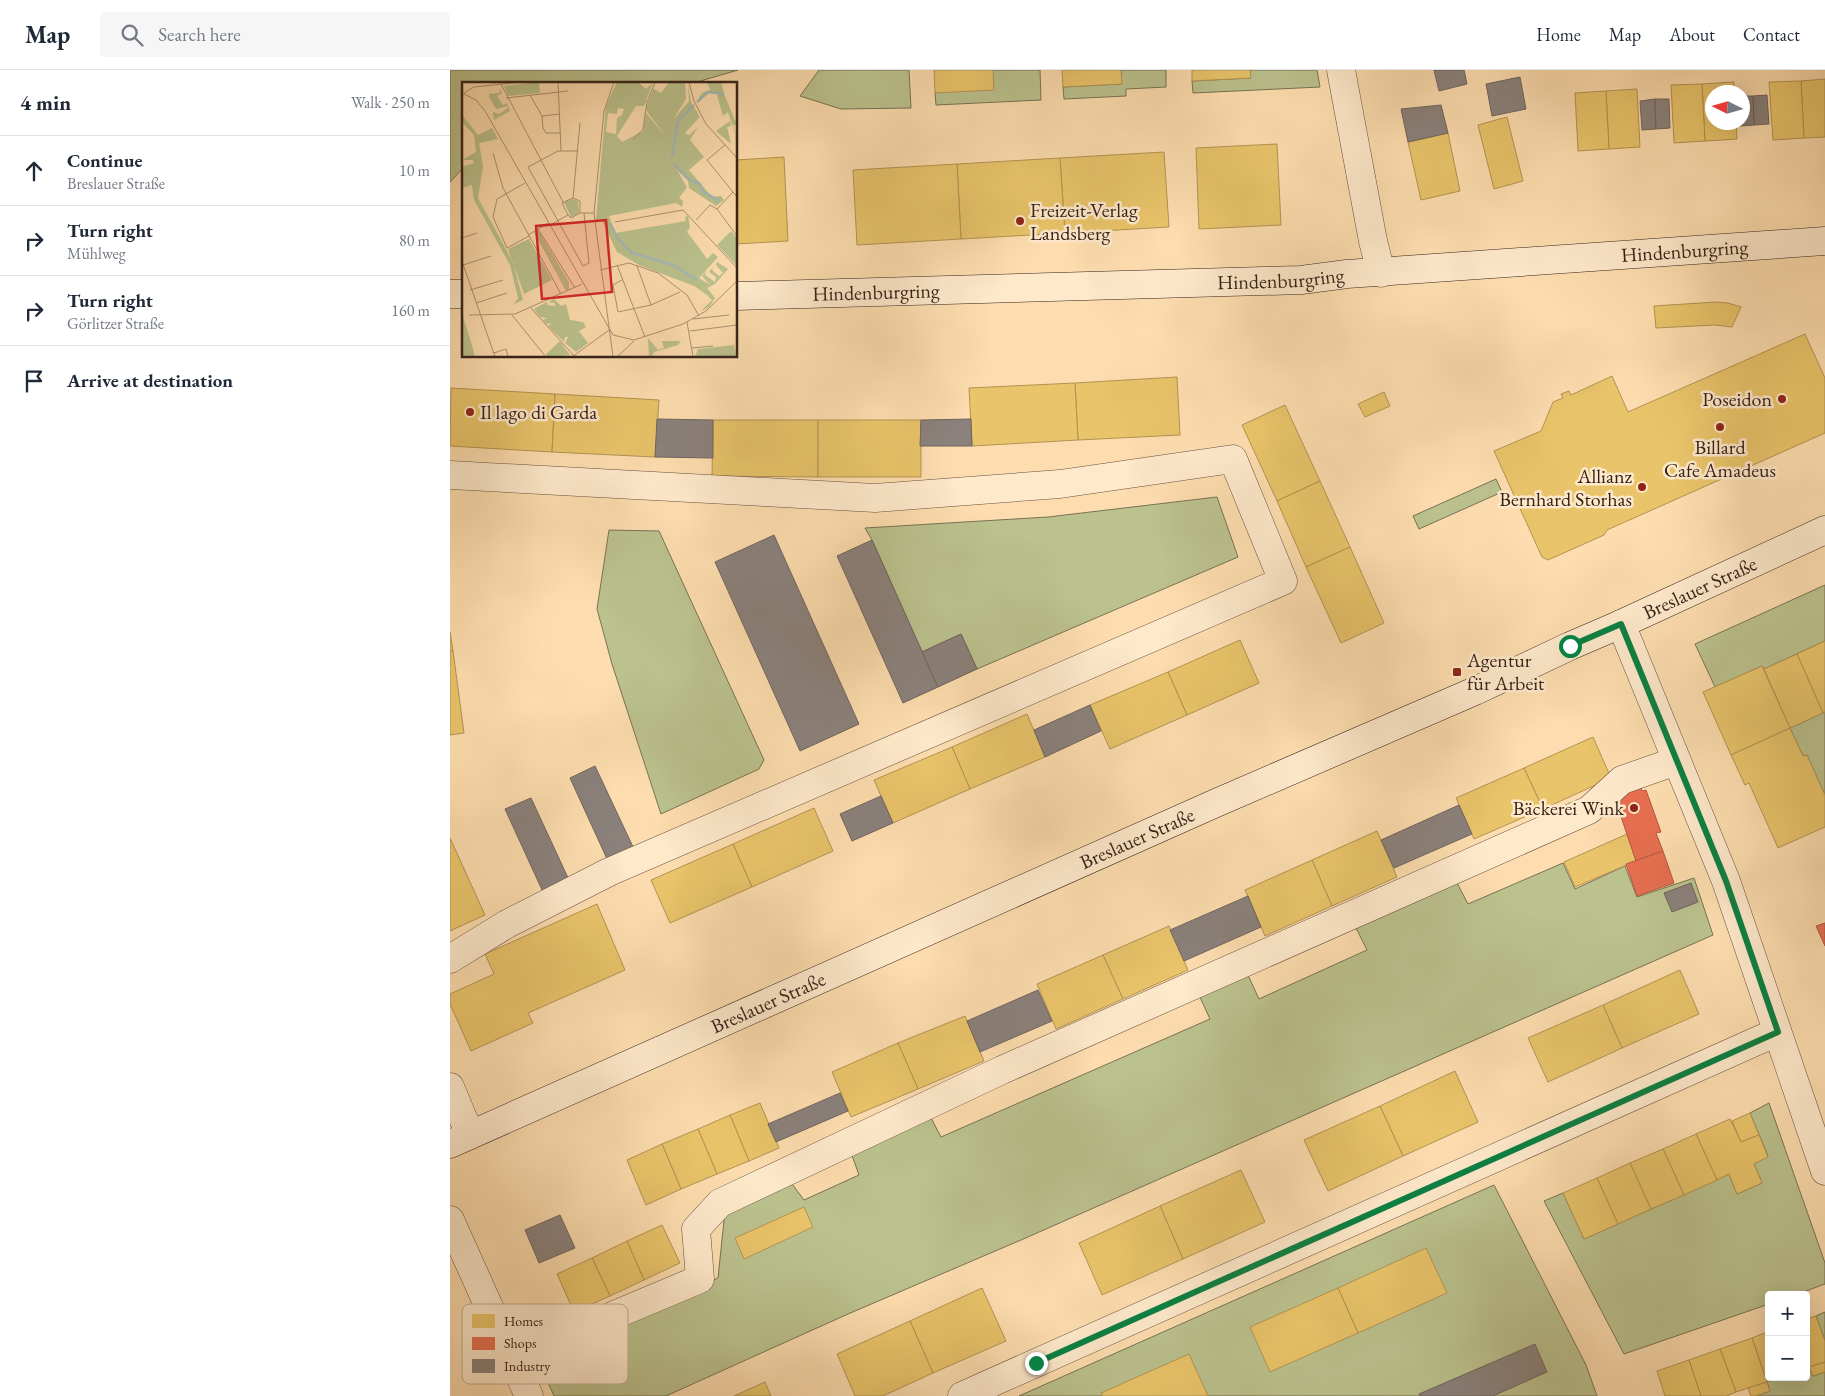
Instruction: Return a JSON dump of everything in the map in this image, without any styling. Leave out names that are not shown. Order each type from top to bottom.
[{"type":"street","points":[[1342,70],[1373,241],[1381,273]]},
{"type":"street","name":"Hindenburgring","points":[[738,296],[1301,280],[1347,274],[1825,241]]},
{"type":"street","points":[[450,475],[876,498],[1060,484],[1233,459],[1284,581],[609,872],[507,924],[450,959]]},
{"type":"street","name":"Breslauer Straße","points":[[460,1140],[1216,803],[1475,691],[1825,530]]},
{"type":"street","points":[[1621,624],[1726,881],[1825,1171]]},
{"type":"street","points":[[628,1309],[700,1279],[696,1229],[720,1203],[1012,1066],[1589,810],[1622,780],[1676,761]]},
{"type":"street","points":[[962,1396],[1778,1032]]},
{"type":"street","points":[[450,1087],[460,1140]]},
{"type":"street","points":[[450,1220],[488,1304]]},
{"type":"street","points":[[524,1384],[529,1396]]},
{"type":"green space","points":[[450,70],[738,70],[697,82],[462,82],[462,169],[450,182]]},
{"type":"green space","points":[[819,70],[909,70],[911,108],[841,109],[800,96]]},
{"type":"green space","points":[[993,70],[1040,70],[1041,100],[936,105],[935,93]]},
{"type":"green space","points":[[1121,70],[1166,70],[1166,87],[1126,89],[1126,96],[1064,99],[1063,87],[1121,84]]},
{"type":"green space","points":[[1250,70],[1317,70],[1320,87],[1193,93],[1192,81],[1250,78]]},
{"type":"green space","points":[[1496,479],[1502,492],[1419,529],[1413,516]]},
{"type":"green space","points":[[1217,497],[1238,557],[977,669],[961,634],[922,652],[865,528],[1048,517]]},
{"type":"green space","points":[[609,530],[659,531],[764,760],[759,769],[661,814],[612,664],[597,609]]},
{"type":"green space","points":[[1825,585],[1825,641],[1764,669],[1762,666],[1715,687],[1695,644]]},
{"type":"green space","points":[[1825,712],[1825,795],[1807,755],[1803,756],[1790,728]]},
{"type":"green space","points":[[1563,863],[1575,889],[1625,866],[1637,897],[1694,878],[1713,935],[1021,1240],[848,1314],[666,1396],[554,1396],[549,1384],[628,1384],[628,1321],[718,1278],[725,1211],[790,1181],[804,1200],[859,1175],[849,1147],[929,1114],[941,1137],[1210,1019],[1199,995],[1247,973],[1259,999],[1367,950],[1354,924],[1455,879],[1468,904]]},
{"type":"green space","points":[[1769,1103],[1825,1263],[1825,1284],[1806,1291],[1765,1291],[1765,1305],[1624,1354],[1544,1201],[1563,1193],[1584,1239],[1729,1174],[1737,1194],[1762,1183],[1754,1164],[1768,1156],[1750,1113]]},
{"type":"green space","points":[[1494,1185],[1586,1365],[1597,1396],[1019,1396]]},
{"type":"green space","points":[[1825,1312],[1825,1341],[1816,1316]]},
{"type":"green space","points":[[1810,1369],[1813,1376],[1825,1372],[1825,1396],[1756,1396],[1770,1391],[1767,1382],[1810,1381]]},
{"type":"building: Homes","points":[[934,70],[993,70],[994,90],[935,93]]},
{"type":"building: Homes","points":[[1062,70],[1121,70],[1122,84],[1063,87]]},
{"type":"building: Homes","points":[[1192,70],[1250,70],[1251,78],[1192,81]]},
{"type":"building: Homes","points":[[1825,79],[1825,137],[1804,138],[1801,81]]},
{"type":"building: Homes","points":[[1801,81],[1804,138],[1773,140],[1769,82]]},
{"type":"building: Homes","points":[[1734,82],[1734,85],[1705,85],[1705,130],[1736,130],[1737,139],[1705,141],[1702,84]]},
{"type":"building: Homes","points":[[1702,84],[1705,141],[1674,143],[1671,85]]},
{"type":"building: Homes","points":[[1637,89],[1640,147],[1609,149],[1606,91]]},
{"type":"building: Homes","points":[[1606,91],[1609,149],[1578,151],[1575,93]]},
{"type":"building: Homes","points":[[1507,117],[1523,181],[1494,189],[1478,125]]},
{"type":"building: Homes","points":[[1448,133],[1460,191],[1421,200],[1408,142]]},
{"type":"building: Homes","points":[[1277,144],[1281,225],[1199,229],[1196,148]]},
{"type":"building: Homes","points":[[1164,152],[1169,227],[1065,233],[1060,158]]},
{"type":"building: Homes","points":[[784,157],[788,241],[738,244],[738,160]]},
{"type":"building: Homes","points":[[1060,158],[1065,233],[961,239],[957,164]]},
{"type":"building: Homes","points":[[957,164],[961,239],[857,245],[853,170]]},
{"type":"building: Homes","points":[[1716,302],[1741,307],[1732,327],[1715,325],[1656,328],[1654,306]]},
{"type":"building: Homes","points":[[1805,334],[1825,378],[1825,433],[1607,530],[1604,535],[1548,560],[1542,557],[1494,451],[1541,431],[1553,402],[1563,398],[1561,394],[1569,391],[1571,395],[1612,376],[1628,412]]},
{"type":"building: Homes","points":[[1177,377],[1180,435],[1078,440],[1075,383]]},
{"type":"building: Homes","points":[[1075,383],[1078,440],[972,446],[969,388]]},
{"type":"building: Homes","points":[[451,388],[555,394],[552,452],[450,446]]},
{"type":"building: Homes","points":[[1384,392],[1390,406],[1365,417],[1358,404]]},
{"type":"building: Homes","points":[[555,394],[659,400],[655,457],[552,452]]},
{"type":"building: Homes","points":[[1285,405],[1320,481],[1277,501],[1242,425]]},
{"type":"building: Homes","points":[[713,420],[818,420],[818,477],[712,476]]},
{"type":"building: Homes","points":[[818,420],[921,420],[921,477],[818,477]]},
{"type":"building: Homes","points":[[1320,481],[1350,547],[1306,567],[1277,501]]},
{"type":"building: Homes","points":[[1350,547],[1384,623],[1341,643],[1306,567]]},
{"type":"building: Homes","points":[[450,632],[453,651],[450,651]]},
{"type":"building: Homes","points":[[1240,640],[1259,683],[1187,715],[1168,672]]},
{"type":"building: Homes","points":[[1825,641],[1825,712],[1823,713],[1797,654]]},
{"type":"building: Homes","points":[[450,651],[453,651],[464,733],[450,735]]},
{"type":"building: Homes","points":[[1797,654],[1823,713],[1790,728],[1764,669]]},
{"type":"building: Homes","points":[[1762,666],[1790,728],[1731,755],[1703,692]]},
{"type":"building: Homes","points":[[1168,672],[1187,715],[1110,749],[1090,705]]},
{"type":"building: Homes","points":[[1027,714],[1045,757],[970,789],[952,747]]},
{"type":"building: Homes","points":[[1790,728],[1803,756],[1807,755],[1825,795],[1825,827],[1778,848],[1749,783],[1745,785],[1731,755]]},
{"type":"building: Homes","points":[[1593,737],[1611,778],[1543,809],[1524,768]]},
{"type":"building: Homes","points":[[952,747],[970,789],[893,823],[874,780]]},
{"type":"building: Homes","points":[[1524,768],[1543,809],[1474,839],[1456,798]]},
{"type":"building: Homes","points":[[814,808],[833,851],[752,887],[733,844]]},
{"type":"building: Homes","points":[[1377,831],[1397,877],[1332,906],[1312,860]]},
{"type":"building: Homes","points":[[1627,834],[1636,861],[1575,887],[1564,862]]},
{"type":"building: Homes","points":[[450,838],[485,915],[450,931]]},
{"type":"building: Homes","points":[[733,844],[752,887],[670,923],[651,880]]},
{"type":"building: Homes","points":[[1312,860],[1332,906],[1265,936],[1245,890]]},
{"type":"building: Homes","points":[[597,904],[625,970],[528,1013],[533,1023],[471,1051],[450,1004],[450,994],[494,974],[485,954]]},
{"type":"building: Homes","points":[[1169,926],[1188,970],[1123,999],[1103,955]]},
{"type":"building: Homes","points":[[1103,955],[1123,999],[1056,1029],[1037,984]]},
{"type":"building: Homes","points":[[1680,970],[1699,1014],[1622,1048],[1603,1005]]},
{"type":"building: Homes","points":[[1603,1005],[1622,1048],[1548,1082],[1528,1038]]},
{"type":"building: Homes","points":[[965,1016],[984,1061],[918,1089],[898,1043]]},
{"type":"building: Homes","points":[[898,1043],[918,1089],[851,1117],[832,1072]]},
{"type":"building: Homes","points":[[1455,1071],[1478,1122],[1403,1156],[1380,1106]]},
{"type":"building: Homes","points":[[760,1103],[779,1148],[749,1161],[730,1115]]},
{"type":"building: Homes","points":[[1380,1106],[1403,1156],[1328,1191],[1304,1140]]},
{"type":"building: Homes","points":[[1750,1113],[1759,1135],[1741,1142],[1732,1121]]},
{"type":"building: Homes","points":[[730,1115],[749,1161],[717,1174],[698,1129]]},
{"type":"building: Homes","points":[[1730,1119],[1741,1142],[1759,1135],[1768,1157],[1754,1164],[1762,1183],[1737,1194],[1729,1174],[1717,1180],[1696,1134]]},
{"type":"building: Homes","points":[[698,1129],[717,1174],[681,1189],[662,1144]]},
{"type":"building: Homes","points":[[1696,1134],[1717,1180],[1684,1195],[1663,1149]]},
{"type":"building: Homes","points":[[662,1144],[681,1189],[646,1205],[627,1160]]},
{"type":"building: Homes","points":[[1663,1149],[1684,1195],[1651,1209],[1630,1163]]},
{"type":"building: Homes","points":[[1630,1163],[1651,1209],[1618,1224],[1597,1178]]},
{"type":"building: Homes","points":[[1241,1170],[1265,1222],[1183,1259],[1160,1206]]},
{"type":"building: Homes","points":[[1597,1178],[1618,1224],[1584,1239],[1563,1193]]},
{"type":"building: Homes","points":[[1160,1206],[1183,1259],[1102,1295],[1079,1243]]},
{"type":"building: Homes","points":[[804,1207],[813,1227],[744,1259],[735,1238]]},
{"type":"building: Homes","points":[[662,1225],[680,1263],[644,1280],[627,1241]]},
{"type":"building: Homes","points":[[627,1241],[644,1280],[610,1296],[592,1258]]},
{"type":"building: Homes","points":[[1426,1248],[1447,1293],[1358,1333],[1338,1288]]},
{"type":"building: Homes","points":[[592,1258],[610,1296],[592,1304],[570,1304],[557,1274]]},
{"type":"building: Homes","points":[[982,1288],[1006,1341],[933,1373],[910,1321]]},
{"type":"building: Homes","points":[[1338,1288],[1358,1333],[1270,1372],[1250,1327]]},
{"type":"building: Homes","points":[[1816,1316],[1825,1341],[1825,1362],[1810,1367],[1810,1336],[1810,1318]]},
{"type":"building: Homes","points":[[910,1321],[933,1373],[883,1396],[855,1396],[837,1354]]},
{"type":"building: Homes","points":[[1765,1333],[1765,1376],[1752,1338]]},
{"type":"building: Homes","points":[[1752,1338],[1765,1381],[1767,1382],[1736,1392],[1720,1349]]},
{"type":"building: Homes","points":[[1720,1349],[1736,1392],[1726,1396],[1701,1396],[1689,1360]]},
{"type":"building: Homes","points":[[1189,1354],[1208,1396],[1102,1396],[1101,1393]]},
{"type":"building: Homes","points":[[1689,1360],[1701,1396],[1665,1396],[1657,1371]]},
{"type":"building: Homes","points":[[1825,1362],[1825,1372],[1813,1376],[1810,1367]]},
{"type":"building: Homes","points":[[765,1382],[771,1396],[734,1396]]},
{"type":"building: Homes","points":[[1767,1382],[1770,1391],[1751,1396],[1748,1388]]},
{"type":"building: Shops","points":[[1641,787],[1642,791],[1646,790],[1661,832],[1656,833],[1663,851],[1636,861],[1614,796]]},
{"type":"building: Shops","points":[[1663,851],[1674,883],[1637,896],[1626,864]]},
{"type":"building: Shops","points":[[1825,923],[1825,946],[1816,926]]},
{"type":"building: Industry","points":[[1434,70],[1464,70],[1467,84],[1439,91]]},
{"type":"building: Industry","points":[[1520,77],[1526,109],[1492,116],[1486,84]]},
{"type":"building: Industry","points":[[1767,95],[1769,124],[1754,125],[1753,96]]},
{"type":"building: Industry","points":[[1750,96],[1753,96],[1754,125],[1750,125]]},
{"type":"building: Industry","points":[[1655,99],[1656,129],[1642,130],[1640,101]]},
{"type":"building: Industry","points":[[1655,99],[1669,99],[1670,128],[1656,129]]},
{"type":"building: Industry","points":[[1441,105],[1448,133],[1408,142],[1401,109]]},
{"type":"building: Industry","points":[[657,419],[713,420],[713,458],[655,457]]},
{"type":"building: Industry","points":[[971,419],[972,446],[920,446],[921,420]]},
{"type":"building: Industry","points":[[774,535],[859,724],[800,751],[715,562]]},
{"type":"building: Industry","points":[[872,540],[938,687],[903,703],[837,556]]},
{"type":"building: Industry","points":[[961,634],[977,669],[938,687],[922,652]]},
{"type":"building: Industry","points":[[1090,705],[1101,731],[1045,757],[1034,730]]},
{"type":"building: Industry","points":[[595,766],[634,849],[608,861],[570,778]]},
{"type":"building: Industry","points":[[881,796],[893,823],[852,841],[840,814]]},
{"type":"building: Industry","points":[[531,798],[569,880],[543,892],[505,809]]},
{"type":"building: Industry","points":[[1459,805],[1472,834],[1394,868],[1381,840]]},
{"type":"building: Industry","points":[[1691,883],[1698,902],[1672,912],[1664,893]]},
{"type":"building: Industry","points":[[1248,896],[1261,927],[1184,961],[1170,930]]},
{"type":"building: Industry","points":[[1038,990],[1052,1021],[980,1052],[967,1021]]},
{"type":"building: Industry","points":[[840,1093],[848,1111],[776,1142],[768,1124]]},
{"type":"building: Industry","points":[[560,1215],[575,1248],[539,1263],[525,1230]]},
{"type":"building: Industry","points":[[1535,1344],[1547,1372],[1493,1396],[1420,1396],[1419,1394]]},
{"type":"place","name":"Freizeit-Verlag Landsberg","points":[[1020,221]]},
{"type":"place","name":"Poseidon","points":[[1782,399]]},
{"type":"place","name":"Il lago di Garda","points":[[470,412]]},
{"type":"place","name":"Billard Cafe Amadeus","points":[[1720,427]]},
{"type":"place","name":"Allianz Bernhard Storhas","points":[[1642,487]]},
{"type":"place","name":"Agentur für Arbeit","points":[[1457,672]]},
{"type":"place","name":"Bäckerei Wink","points":[[1634,808]]},
{"type":"route","points":[[1036,1363],[1778,1032],[1726,881],[1621,624],[1570,646]]}]
